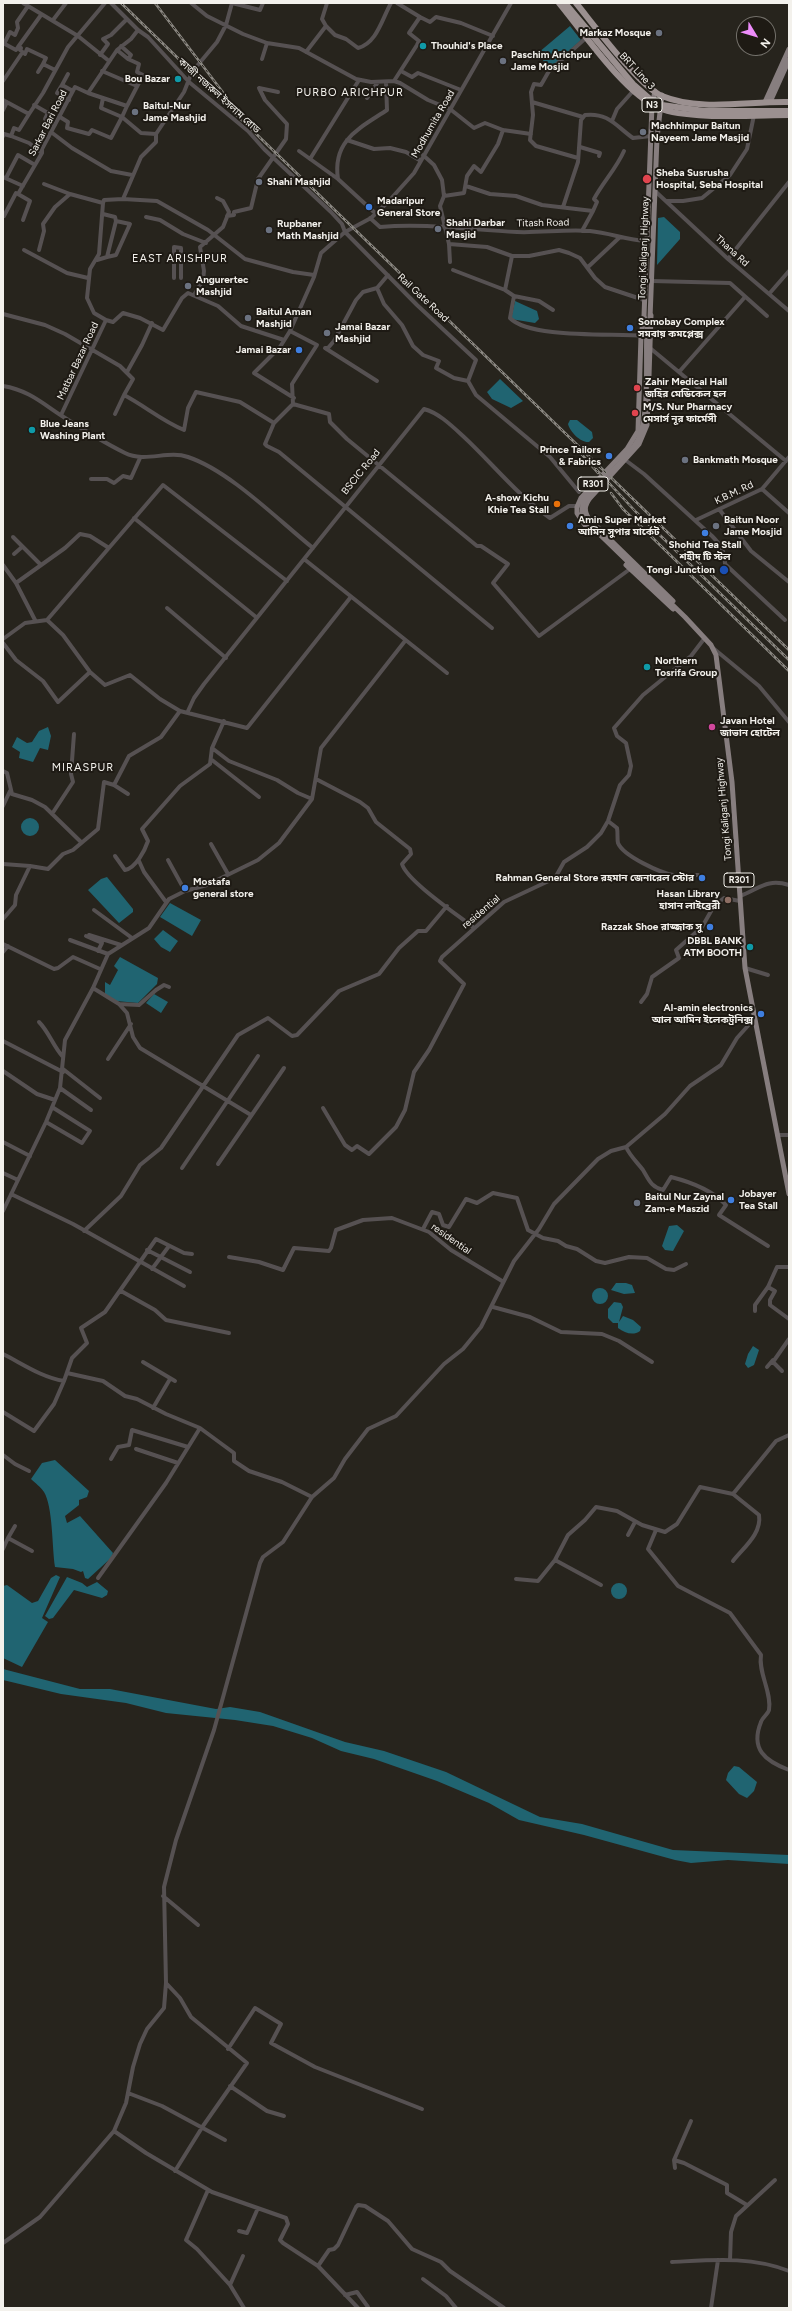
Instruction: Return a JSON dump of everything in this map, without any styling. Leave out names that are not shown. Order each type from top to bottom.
[{"type":"highway","name":"N3","points":[[559,3],[618,76],[652,105],[659,109],[705,115],[789,115]]},
{"type":"highway","name":"BRT Line 3","points":[[565,3],[633,84],[650,99],[662,105],[704,111],[789,111]]},
{"type":"highway","name":"N3","points":[[576,3],[611,45],[655,91],[662,96],[705,104],[789,102]]},
{"type":"main road","points":[[767,102],[789,49]]},
{"type":"main road","points":[[767,102],[789,60]]},
{"type":"main road","points":[[647,327],[644,316],[646,241],[652,105],[655,91]]},
{"type":"main road","name":"Tongi Kaliganj Highway","points":[[647,327],[651,315],[659,109],[662,96]]},
{"type":"main road","points":[[645,285],[652,283]]},
{"type":"main road","name":"R301","points":[[651,315],[646,425],[639,444],[626,461],[585,505],[589,519],[661,588],[713,648]]},
{"type":"main road","name":"R301","points":[[644,316],[644,418],[640,436],[632,448],[588,495],[581,508],[584,518],[590,525],[685,617]]},
{"type":"main road","name":"R301","points":[[647,327],[644,336],[639,425],[636,436],[620,456],[589,489],[577,507],[577,514],[585,525],[663,601],[685,617]]},
{"type":"main road","name":"Tongi Kaliganj Highway","points":[[713,648],[716,655],[732,782],[745,968],[789,1194]]},
{"type":"street","points":[[23,3],[78,36],[109,61]]},
{"type":"street","points":[[53,20],[66,3]]},
{"type":"street","points":[[10,136],[14,128],[19,130],[43,93],[55,70],[78,36],[105,3]]},
{"type":"street","points":[[111,3],[126,20],[138,30],[131,39],[117,50],[88,93],[127,106]]},
{"type":"street","points":[[191,3],[207,16],[243,34],[267,43],[299,48],[359,80],[378,82],[394,81],[450,109],[474,128],[485,123],[503,130],[530,134]]},
{"type":"street","points":[[123,199],[132,175],[144,152],[156,142],[156,134],[189,82],[192,72],[217,42],[226,25],[232,3],[260,10],[263,3]]},
{"type":"street","points":[[328,3],[322,19],[326,26],[358,48],[364,47],[374,38],[391,3]]},
{"type":"street","points":[[397,3],[430,22],[436,17],[461,23],[494,36]]},
{"type":"street","name":"Modhumita Road","points":[[294,398],[254,373],[284,340],[290,331],[314,275],[321,253],[345,232],[370,218],[402,188],[421,161],[461,90],[494,36],[511,3]]},
{"type":"street","points":[[28,6],[17,22],[18,28],[15,35],[10,32],[4,43],[16,50],[41,14]]},
{"type":"street","points":[[394,81],[419,41],[409,33],[420,16]]},
{"type":"street","points":[[100,55],[108,44],[103,39],[111,35],[126,20]]},
{"type":"street","points":[[306,52],[326,26]]},
{"type":"street","name":"কাজী নজরুল ইসলাম রোড","points":[[138,30],[148,37],[189,82],[228,113],[331,212],[342,224],[345,232]]},
{"type":"street","points":[[578,158],[536,146],[530,140],[533,115],[531,92],[534,84],[541,85],[549,70],[586,37]]},
{"type":"street","points":[[262,59],[267,43]]},
{"type":"street","points":[[121,46],[131,55],[128,59]]},
{"type":"street","points":[[18,47],[22,52]]},
{"type":"street","points":[[22,52],[25,54],[27,49],[46,58],[38,72]]},
{"type":"street","points":[[60,117],[68,122],[67,128],[89,134],[92,130],[111,138],[143,75],[137,72],[139,64],[128,59],[117,50]]},
{"type":"street","points":[[3,81],[22,52]]},
{"type":"street","points":[[43,64],[55,70]]},
{"type":"street","points":[[102,71],[137,86]]},
{"type":"street","points":[[401,71],[412,77],[418,73],[461,90]]},
{"type":"street","points":[[68,74],[57,93],[69,100]]},
{"type":"street","points":[[310,159],[359,80]]},
{"type":"street","points":[[367,98],[378,82]]},
{"type":"street","points":[[338,179],[336,166],[341,149],[351,133],[388,110],[386,82]]},
{"type":"street","points":[[62,85],[73,91]]},
{"type":"street","name":"Sarkar Bari Road","points":[[4,216],[16,193],[18,194],[42,153],[51,132],[75,87],[88,93]]},
{"type":"street","points":[[227,216],[234,215],[234,212],[251,208],[258,179],[275,158],[286,139],[287,124],[265,100],[259,88],[278,92]]},
{"type":"street","points":[[612,121],[617,109],[634,90]]},
{"type":"street","points":[[103,98],[101,108],[122,118],[142,133],[156,134]]},
{"type":"street","points":[[3,110],[5,101],[28,114]]},
{"type":"street","points":[[532,102],[583,117],[590,114],[612,121],[633,138],[651,136]]},
{"type":"street","points":[[34,105],[48,113],[44,119],[55,125]]},
{"type":"street","points":[[666,201],[683,201],[702,198],[730,175],[747,149],[754,115]]},
{"type":"street","points":[[562,207],[578,158],[583,117]]},
{"type":"street","points":[[444,196],[464,193],[467,176],[474,166],[481,172],[490,159],[503,130]]},
{"type":"street","points":[[51,132],[72,148],[111,171],[132,175]]},
{"type":"street","points":[[3,136],[4,134],[29,143],[42,153]]},
{"type":"street","points":[[347,140],[374,149],[390,148],[406,152],[421,161]]},
{"type":"street","points":[[580,148],[600,153],[599,156]]},
{"type":"street","points":[[300,151],[338,179],[375,213]]},
{"type":"street","points":[[582,231],[597,202],[594,199],[618,164],[624,151]]},
{"type":"street","points":[[23,186],[5,178],[18,154],[35,165]]},
{"type":"street","points":[[424,155],[434,165],[439,173],[444,196],[440,206],[449,244],[450,262]]},
{"type":"street","points":[[728,259],[789,182]]},
{"type":"street","points":[[44,184],[70,194],[103,203]]},
{"type":"street","points":[[466,186],[490,194],[512,195],[533,203],[593,211]]},
{"type":"street","name":"Thana Rd","points":[[655,191],[728,259],[789,311]]},
{"type":"street","points":[[18,194],[30,201],[23,220]]},
{"type":"street","points":[[39,250],[44,231],[43,224],[55,207],[70,194]]},
{"type":"street","points":[[194,295],[203,280],[204,271],[200,249],[223,227],[229,212],[223,201],[217,198]]},
{"type":"street","points":[[103,203],[104,200],[123,199],[157,201],[208,230],[245,259],[284,270],[314,275]]},
{"type":"street","points":[[24,250],[67,273],[88,278],[90,269],[97,260],[101,242],[103,203]]},
{"type":"street","points":[[97,260],[116,254],[130,224],[116,221],[115,217],[103,214]]},
{"type":"street","points":[[146,217],[160,220],[183,234],[206,243]]},
{"type":"street","name":"Titash Road","points":[[370,218],[380,227],[445,226],[518,232],[582,231],[617,234],[628,240],[646,241]]},
{"type":"street","points":[[107,257],[116,221]]},
{"type":"street","name":"Rail Gate Road","points":[[345,232],[476,360],[468,381]]},
{"type":"street","points":[[588,267],[620,236]]},
{"type":"street","points":[[449,244],[487,247],[512,256],[529,256],[559,250],[580,258],[595,278],[605,287],[644,300]]},
{"type":"street","points":[[174,278],[174,247],[181,248],[181,278]]},
{"type":"street","points":[[505,290],[512,256]]},
{"type":"street","points":[[453,270],[505,290],[514,296],[539,301],[553,310]]},
{"type":"street","points":[[769,294],[789,271]]},
{"type":"street","points":[[324,348],[328,348],[334,341],[356,300],[363,292],[377,288],[388,275]]},
{"type":"street","name":"Matbar Bazar Road","points":[[61,415],[106,320],[94,313],[87,298],[88,278]]},
{"type":"street","points":[[652,283],[730,283],[767,316]]},
{"type":"street","points":[[377,288],[384,304],[402,325],[413,346],[423,355],[439,361],[436,368],[454,378],[468,381],[476,395],[550,457],[579,492]]},
{"type":"street","points":[[106,320],[112,322],[123,313],[152,323],[163,330],[182,298],[188,293],[218,306],[241,326],[284,340]]},
{"type":"street","points":[[514,296],[510,318],[513,322],[532,329],[644,336]]},
{"type":"street","points":[[679,372],[745,297]]},
{"type":"street","points":[[3,314],[45,325],[93,349],[127,372],[133,379],[115,414]]},
{"type":"street","points":[[127,372],[152,323]]},
{"type":"street","points":[[290,331],[324,348],[377,381]]},
{"type":"street","points":[[317,345],[298,372],[292,384],[294,398],[293,404],[274,423],[266,444],[267,446],[279,452],[345,505],[492,628]]},
{"type":"street","points":[[650,348],[787,459]]},
{"type":"street","points":[[3,386],[32,395],[61,415],[126,453],[140,458],[178,455],[195,460],[235,484],[312,548]]},
{"type":"street","points":[[124,395],[147,407],[166,423],[184,430],[188,408],[196,392],[240,402],[274,423]]},
{"type":"street","points":[[293,404],[329,414],[330,422],[378,464],[477,546],[481,546],[508,564],[493,583],[539,636],[630,569]]},
{"type":"street","name":"BSCIC Road","points":[[188,711],[194,698],[256,617],[304,560],[345,505],[424,409],[430,410],[456,430],[519,492],[550,518],[569,506],[577,507],[585,505]]},
{"type":"street","points":[[620,456],[644,474],[696,520],[721,545],[725,555],[725,564],[785,620]]},
{"type":"street","points":[[91,478],[107,479],[114,482],[123,476],[131,478],[140,458]]},
{"type":"street","name":"K.B.M. Rd","points":[[696,520],[762,489],[787,459]]},
{"type":"street","points":[[47,620],[163,485],[287,581]]},
{"type":"street","points":[[762,489],[789,513]]},
{"type":"street","points":[[719,509],[751,551],[789,582]]},
{"type":"street","points":[[134,518],[256,617]]},
{"type":"street","points":[[16,583],[65,548],[80,534],[90,536],[109,548]]},
{"type":"street","points":[[13,537],[41,565]]},
{"type":"street","points":[[14,554],[22,547]]},
{"type":"street","points":[[304,560],[350,598],[447,673]]},
{"type":"street","points":[[3,565],[16,583],[35,620]]},
{"type":"street","points":[[3,639],[25,623],[35,620],[47,620],[63,635],[90,672],[105,685],[130,675],[160,699],[180,711],[188,711],[247,728],[254,722],[350,598]]},
{"type":"street","points":[[167,608],[226,658]]},
{"type":"street","name":"residential","points":[[323,1108],[345,1146],[352,1150],[357,1146],[369,1154],[396,1127],[404,1110],[414,1072],[430,1050],[464,984],[440,959],[504,902],[555,878],[561,864],[587,847],[601,833],[608,821],[620,785],[629,775],[631,766],[626,743],[617,736],[614,728],[644,695],[692,656],[704,639]]},
{"type":"street","points":[[3,1210],[46,1122],[60,1088],[63,1071],[65,1040],[93,988],[100,969],[108,954],[149,928],[166,902],[184,891],[207,885],[270,852],[301,816],[312,799],[321,748],[405,641]]},
{"type":"street","points":[[3,643],[16,660],[43,681],[58,702],[90,672]]},
{"type":"street","points":[[713,648],[759,686],[789,722]]},
{"type":"street","points":[[114,785],[129,756],[161,737],[180,711]]},
{"type":"street","points":[[166,902],[144,872],[139,861],[142,850],[148,842],[142,829],[173,797],[180,786],[205,770],[212,760],[212,748],[224,721]]},
{"type":"street","points":[[52,814],[73,782],[71,774],[74,734]]},
{"type":"street","points":[[212,748],[229,761],[277,780],[298,793],[312,799]]},
{"type":"street","points":[[212,760],[259,797]]},
{"type":"street","points":[[3,771],[7,773],[10,791],[3,806]]},
{"type":"street","points":[[316,780],[360,802],[368,808],[376,822],[410,849],[411,854],[402,866],[424,889],[474,928]]},
{"type":"street","points":[[3,864],[48,869],[63,854],[73,850],[98,829],[105,782],[114,785],[128,794]]},
{"type":"street","points":[[10,791],[14,795],[38,803],[52,814],[81,842]]},
{"type":"street","points":[[608,821],[617,828],[619,844],[626,854],[637,861],[672,875],[698,875]]},
{"type":"street","points":[[210,844],[228,874]]},
{"type":"street","points":[[115,856],[125,870],[139,861]]},
{"type":"street","points":[[168,860],[184,891]]},
{"type":"street","points":[[3,919],[15,905],[16,895],[30,866]]},
{"type":"street","points":[[641,1002],[647,994],[652,977],[679,958],[676,950],[702,927],[717,903],[724,898],[740,898],[767,883],[780,882],[789,885]]},
{"type":"street","points":[[84,1230],[121,1196],[140,1165],[161,1148],[238,1035],[268,1018],[292,1036],[297,1035],[339,991],[379,974],[398,948],[418,931],[426,931],[447,906]]},
{"type":"street","points":[[94,910],[132,938]]},
{"type":"street","points":[[98,951],[102,943],[87,935],[121,945]]},
{"type":"street","points":[[70,940],[108,954]]},
{"type":"street","points":[[3,944],[54,969],[58,968],[73,957],[100,969]]},
{"type":"street","points":[[3,952],[8,946]]},
{"type":"street","points":[[745,968],[768,975]]},
{"type":"street","points":[[119,1004],[139,1005],[156,990],[164,986],[169,987]]},
{"type":"street","points":[[93,988],[119,1004],[127,1013],[131,1023],[133,1037],[140,1048],[251,1115]]},
{"type":"street","points":[[3,2243],[40,2217],[114,2131],[128,2093],[133,2067],[140,2044],[147,2030],[164,2008],[166,1983],[162,1896],[176,1840],[214,1730],[223,1691],[263,1557],[283,1542],[312,1497],[334,1478],[349,1453],[368,1429],[396,1416],[444,1364],[463,1349],[482,1327],[502,1282],[514,1261],[554,1204],[576,1184],[598,1159],[611,1151],[626,1147],[664,1114],[690,1086],[721,1065],[737,1038],[754,1019]]},
{"type":"street","points":[[39,1022],[44,1027],[53,1047],[63,1057]]},
{"type":"street","points":[[108,1060],[131,1023]]},
{"type":"street","points":[[3,1041],[63,1071],[100,1098]]},
{"type":"street","points":[[182,1168],[258,1056]]},
{"type":"street","points":[[218,1164],[284,1068]]},
{"type":"street","points":[[3,1071],[37,1094],[55,1100]]},
{"type":"street","points":[[60,1088],[91,1110]]},
{"type":"street","points":[[46,1122],[82,1143],[90,1131],[52,1107]]},
{"type":"street","points":[[777,1135],[789,1135]]},
{"type":"street","points":[[3,1142],[30,1156]]},
{"type":"street","points":[[626,1147],[631,1157],[643,1171],[646,1179],[658,1188],[663,1190],[671,1177],[685,1181],[716,1194],[726,1205],[719,1215],[768,1246]]},
{"type":"street","points":[[3,1173],[18,1180]]},
{"type":"street","points":[[423,1229],[432,1212],[439,1214],[443,1225],[449,1227],[466,1199],[477,1203],[493,1192],[517,1198],[524,1224],[528,1230],[543,1238],[558,1241],[566,1246],[577,1249],[596,1261],[605,1263],[629,1257],[647,1258],[666,1269],[674,1270],[686,1264]]},
{"type":"street","points":[[11,1194],[84,1230],[184,1286]]},
{"type":"street","name":"residential","points":[[229,1257],[259,1262],[283,1270],[294,1248],[329,1251],[332,1248],[336,1230],[363,1220],[392,1218],[423,1229],[502,1282]]},
{"type":"street","points":[[3,1412],[34,1432],[54,1404],[72,1358],[87,1343],[81,1328],[105,1312],[121,1291],[139,1261],[156,1239],[169,1246],[192,1254]]},
{"type":"street","points":[[152,1269],[169,1246]]},
{"type":"street","points":[[147,1250],[190,1272]]},
{"type":"street","points":[[755,1311],[755,1305],[768,1287],[777,1267],[789,1267]]},
{"type":"street","points":[[768,1287],[775,1291],[770,1300],[770,1304],[789,1319]]},
{"type":"street","points":[[121,1291],[155,1310],[166,1320],[230,1333]]},
{"type":"street","points":[[492,1307],[530,1317],[561,1332],[588,1335],[602,1334],[619,1341],[652,1362]]},
{"type":"street","points":[[767,1367],[789,1339]]},
{"type":"street","points":[[3,1354],[28,1369],[52,1379],[64,1381]]},
{"type":"street","points":[[773,1359],[773,1363],[782,1371]]},
{"type":"street","points":[[143,1362],[175,1381]]},
{"type":"street","points":[[67,1373],[103,1381],[125,1396],[137,1399],[153,1408],[200,1428],[234,1452],[234,1461],[240,1467],[282,1482],[312,1497]]},
{"type":"street","points":[[153,1408],[170,1378]]},
{"type":"street","points":[[98,1578],[178,1463],[200,1428]]},
{"type":"street","points":[[111,1459],[118,1447],[129,1445],[132,1430],[188,1447]]},
{"type":"street","points":[[733,1494],[776,1441],[789,1435]]},
{"type":"street","points":[[136,1450],[178,1463]]},
{"type":"street","points":[[3,1455],[15,1464],[29,1471]]},
{"type":"street","points":[[516,1579],[537,1582],[555,1560],[568,1535],[585,1520],[596,1507],[616,1511],[635,1522],[665,1532],[677,1524],[700,1487],[733,1494],[759,1515],[760,1521],[748,1544],[733,1561]]},
{"type":"street","points":[[628,1535],[635,1522]]},
{"type":"street","points":[[3,1549],[15,1526]]},
{"type":"street","points":[[656,1530],[648,1549],[678,1586],[730,1613],[761,1655],[759,1666],[765,1679],[769,1710],[759,1727],[756,1740],[758,1749],[770,1761],[789,1770]]},
{"type":"street","points":[[8,1538],[32,1551]]},
{"type":"street","points":[[555,1560],[600,1585]]},
{"type":"street","points":[[162,1896],[198,1925]]},
{"type":"street","points":[[166,1983],[180,1998],[191,2017],[228,2049],[247,2063],[202,2127],[175,2171]]},
{"type":"street","points":[[228,2049],[255,2008],[281,2024],[271,2043],[315,2068],[422,2109]]},
{"type":"street","points":[[230,2086],[267,2110],[284,2116]]},
{"type":"street","points":[[128,2093],[162,2106],[225,2140]]},
{"type":"street","points":[[675,2168],[674,2160],[691,2121]]},
{"type":"street","points":[[114,2131],[175,2171],[208,2190],[286,2218],[288,2224],[280,2240],[318,2266],[358,2308]]},
{"type":"street","points":[[674,2160],[684,2163],[727,2185],[727,2193],[747,2205]]},
{"type":"street","points":[[730,2260],[731,2232],[736,2216],[775,2180]]},
{"type":"street","points":[[208,2190],[186,2240],[197,2249],[230,2285],[244,2308]]},
{"type":"street","points":[[318,2266],[330,2250],[334,2249],[338,2245],[356,2207],[358,2205],[366,2206],[392,2223],[399,2235],[412,2249],[441,2262],[450,2271],[504,2308]]},
{"type":"street","points":[[240,2231],[247,2233],[258,2208]]},
{"type":"street","points":[[230,2285],[242,2256]]},
{"type":"street","points":[[711,2308],[718,2260]]},
{"type":"street","points":[[672,2262],[730,2260],[760,2262],[789,2271]]},
{"type":"street","points":[[423,2279],[446,2296],[456,2308]]},
{"type":"street","points":[[345,2295],[357,2292],[368,2307]]},
{"type":"water","points":[[570,26],[581,40],[549,69],[538,53]]},
{"type":"water","points":[[664,217],[680,232],[680,239],[657,265],[658,218]]},
{"type":"water","points":[[515,301],[537,311],[539,319],[535,323],[511,319]]},
{"type":"water","points":[[500,379],[523,401],[511,408],[492,399],[487,392]]},
{"type":"water","points":[[570,420],[577,420],[592,432],[593,438],[589,442],[579,439],[569,427],[568,424]]},
{"type":"water","points":[[48,727],[51,736],[48,750],[40,748],[33,762],[19,758],[20,752],[12,747],[17,737],[27,743],[32,742],[39,731]]},
{"type":"water","points":[[30,818],[36,821],[39,827],[36,833],[30,836],[24,833],[21,827],[24,821]]},
{"type":"water","points":[[107,877],[133,909],[133,912],[119,923],[88,890],[101,879]]},
{"type":"water","points":[[170,903],[201,920],[192,936],[160,917]]},
{"type":"water","points":[[163,930],[178,941],[170,952],[161,947],[154,939]]},
{"type":"water","points":[[120,957],[158,978],[157,984],[138,1003],[116,1001],[105,994],[105,982],[110,985],[118,970],[114,966]]},
{"type":"water","points":[[154,994],[168,1002],[161,1013],[146,1003]]},
{"type":"water","points":[[677,1225],[684,1231],[673,1251],[665,1250],[662,1246],[669,1226]]},
{"type":"water","points":[[616,1283],[626,1283],[632,1285],[635,1293],[624,1294],[611,1290]]},
{"type":"water","points":[[600,1288],[606,1290],[608,1296],[606,1302],[600,1304],[594,1302],[592,1296],[594,1290]]},
{"type":"water","points":[[614,1302],[621,1303],[623,1307],[619,1322],[623,1316],[633,1320],[641,1327],[640,1331],[632,1334],[626,1332],[618,1328],[618,1323],[613,1323],[608,1318],[608,1309]]},
{"type":"water","points":[[753,1346],[759,1350],[754,1365],[748,1368],[745,1364],[748,1354]]},
{"type":"water","points":[[55,1460],[89,1491],[87,1497],[79,1500],[79,1505],[65,1516],[67,1523],[80,1516],[113,1553],[111,1558],[88,1579],[85,1578],[83,1571],[81,1572],[73,1569],[55,1567],[51,1517],[47,1499],[43,1490],[31,1479],[42,1463]]},
{"type":"water","points":[[56,1575],[60,1577],[42,1618],[48,1622],[22,1667],[3,1658],[3,1586],[7,1585],[32,1603],[38,1601],[51,1578]]},
{"type":"water","points":[[67,1577],[82,1583],[87,1587],[97,1582],[108,1591],[107,1595],[102,1598],[74,1590],[53,1618],[49,1619],[45,1616]]},
{"type":"water","points":[[616,1583],[622,1583],[627,1588],[625,1597],[622,1599],[616,1599],[611,1594],[611,1588]]},
{"type":"water","points":[[3,1669],[80,1689],[110,1689],[216,1709],[230,1707],[260,1712],[345,1742],[384,1751],[446,1772],[540,1817],[582,1824],[673,1850],[789,1855],[789,1864],[728,1860],[691,1863],[675,1860],[584,1835],[519,1820],[489,1803],[437,1781],[374,1759],[341,1751],[312,1738],[273,1726],[235,1720],[166,1713],[126,1703],[61,1694],[3,1680]]},
{"type":"water","points":[[734,1766],[739,1767],[757,1782],[754,1791],[747,1798],[739,1794],[726,1780],[728,1773]]},
{"type":"railway","points":[[121,3],[789,650]]},
{"type":"railway","points":[[155,3],[231,103]]},
{"type":"railway","points":[[577,449],[598,473]]},
{"type":"railway","points":[[596,469],[636,512],[789,660]]},
{"type":"railway","points":[[611,493],[623,509],[789,671]]},
{"type":"place","name":"Markaz Mosque","points":[[659,33]]},
{"type":"place","name":"Thouhid's Place","points":[[423,46]]},
{"type":"place","name":"Paschim Arichpur Jame Mosjid","points":[[503,61]]},
{"type":"place","name":"Bou Bazar","points":[[178,79]]},
{"type":"place","name":"Baitul-Nur Jame Mashjid","points":[[135,112]]},
{"type":"place","name":"Machhimpur Baitun Nayeem Jame Masjid","points":[[643,132]]},
{"type":"place","name":"Sheba Susrusha Hospital, Seba Hospital","points":[[647,179]]},
{"type":"place","name":"Shahi Mashjid","points":[[259,182]]},
{"type":"place","name":"Madaripur General Store","points":[[369,207]]},
{"type":"place","name":"Shahi Darbar Masjid","points":[[438,229]]},
{"type":"place","name":"Rupbaner Math Mashjid","points":[[269,230]]},
{"type":"place","name":"Angurertec Mashjid","points":[[188,286]]},
{"type":"place","name":"Baitul Aman Mashjid","points":[[248,318]]},
{"type":"place","name":"Somobay Complex সমবায় কমপ্লেক্স","points":[[630,328]]},
{"type":"place","name":"Jamai Bazar Mashjid","points":[[327,333]]},
{"type":"place","name":"Jamai Bazar","points":[[299,350]]},
{"type":"place","name":"Zahir Medical Hall জহির মেডিকেল হল","points":[[637,388]]},
{"type":"place","name":"M/S. Nur Pharmacy মেসার্স নূর ফার্মেসী","points":[[635,413]]},
{"type":"place","name":"Blue Jeans Washing Plant","points":[[32,430]]},
{"type":"place","name":"Prince Tailors & Fabrics","points":[[609,456]]},
{"type":"place","name":"Bankmath Mosque","points":[[685,460]]},
{"type":"place","name":"A-show Kichu Khie Tea Stall","points":[[557,504]]},
{"type":"place","name":"Amin Super Market আমিন সুপার মার্কেট","points":[[570,526]]},
{"type":"place","name":"Baitun Noor Jame Mosjid","points":[[716,526]]},
{"type":"place","name":"Shohid Tea Stall শহীদ টি স্টল","points":[[705,533]]},
{"type":"place","name":"Tongi Junction","points":[[724,570]]},
{"type":"place","name":"Northern Tosrifa Group","points":[[647,667]]},
{"type":"place","name":"Javan Hotel জাভান হোটেল","points":[[712,727]]},
{"type":"place","name":"Rahman General Store রহমান জেনারেল স্টোর","points":[[702,878]]},
{"type":"place","name":"Mostafa general store","points":[[185,888]]},
{"type":"place","name":"Hasan Library হাসান লাইব্রেরী","points":[[728,900]]},
{"type":"place","name":"Razzak Shoe রাজ্জাক সু","points":[[710,927]]},
{"type":"place","name":"DBBL BANK ATM BOOTH","points":[[750,947]]},
{"type":"place","name":"Al-amin electronics আল আমিন ইলেকট্রনিক্স","points":[[761,1014]]},
{"type":"place","name":"Jobayer Tea Stall","points":[[731,1200]]},
{"type":"place","name":"Baitul Nur Zaynal Zam-e Maszid","points":[[637,1203]]},
{"type":"district","name":"PURBO ARICHPUR","points":[[350,93]]},
{"type":"district","name":"EAST ARISHPUR","points":[[180,259]]},
{"type":"district","name":"MIRASPUR","points":[[83,768]]}]
